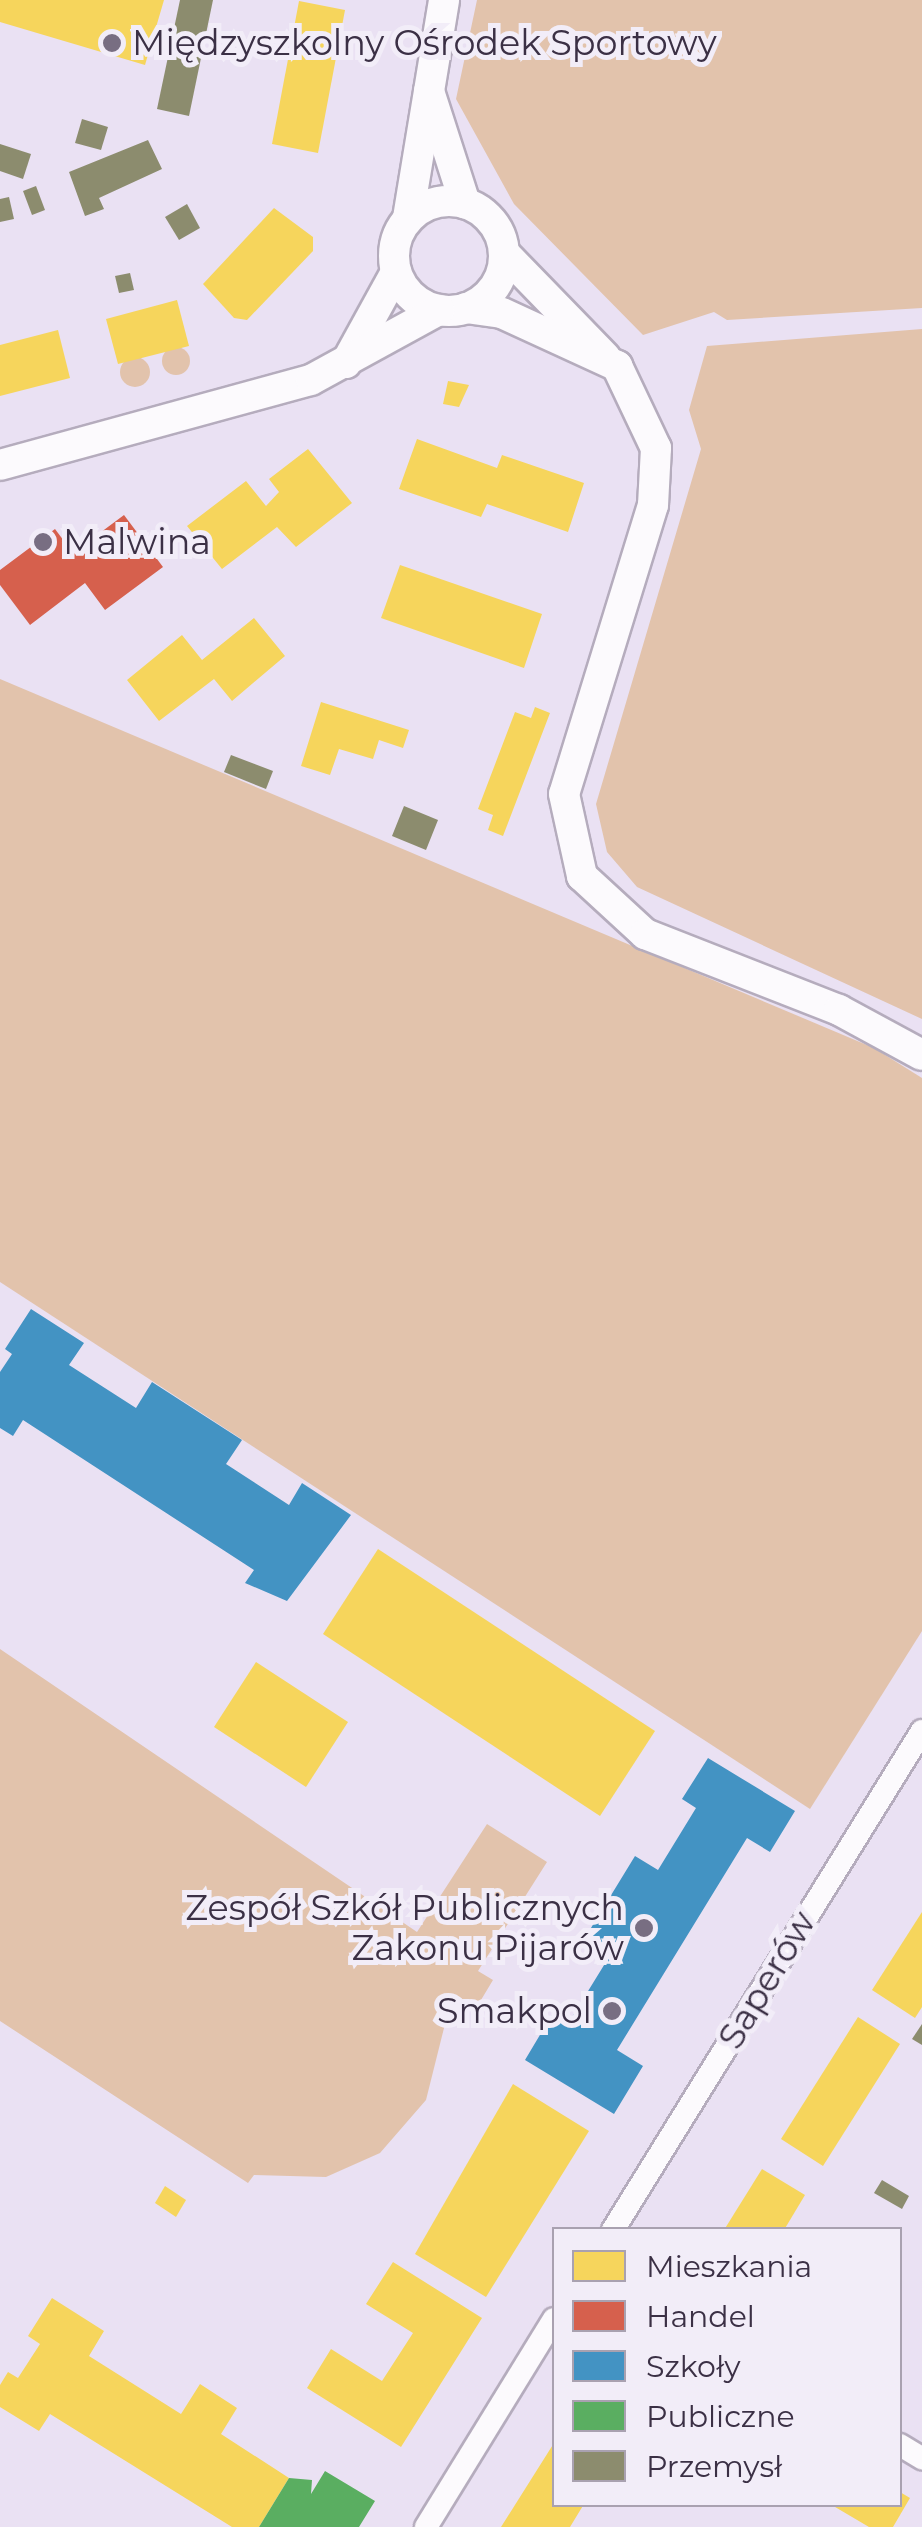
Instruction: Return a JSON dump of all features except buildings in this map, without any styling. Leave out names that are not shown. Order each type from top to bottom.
[{"type":"street","points":[[346,363],[396,272],[395,244],[408,218],[427,83],[444,0]]},
{"type":"street","points":[[427,83],[465,203]]},
{"type":"street","points":[[408,218],[434,203],[465,203],[488,216],[504,253],[629,377],[660,471],[569,764],[564,814],[582,876],[645,934],[839,1010],[922,1055]]},
{"type":"street","points":[[0,466],[285,388],[346,363],[490,293],[504,253]]},
{"type":"street","points":[[396,272],[413,297],[453,309],[502,312],[607,359]]},
{"type":"street","name":"Saperów","points":[[614,2227],[922,1731]]},
{"type":"street","points":[[426,2527],[552,2323]]},
{"type":"shaded area","points":[[477,0],[922,0],[922,308],[727,320],[714,312],[643,335],[514,204],[456,99]]},
{"type":"shaded area","points":[[922,329],[922,1019],[637,887],[607,852],[596,804],[701,449],[689,410],[707,346]]},
{"type":"shaded area","points":[[176,347],[186,351],[190,361],[186,371],[176,375],[166,371],[162,361],[166,351]]},
{"type":"shaded area","points":[[135,357],[146,361],[150,372],[146,383],[135,387],[124,383],[120,372],[124,361]]},
{"type":"shaded area","points":[[0,679],[874,1048],[922,1078],[922,1631],[810,1809],[0,1282]]},
{"type":"shaded area","points":[[0,1649],[417,1932],[487,1824],[547,1862],[478,1971],[493,1980],[475,2010],[459,2001],[445,2024],[426,2100],[380,2153],[326,2177],[254,2175],[248,2183],[0,2021]]},
{"type":"place","name":"Międzyszkolny Ośrodek Sportowy","points":[[112,43]]},
{"type":"place","name":"Malwina","points":[[43,542]]},
{"type":"place","name":"Zespół Szkół Publicznych Zakonu Pijarów","points":[[644,1928]]},
{"type":"place","name":"Smakpol","points":[[612,2011]]}]
